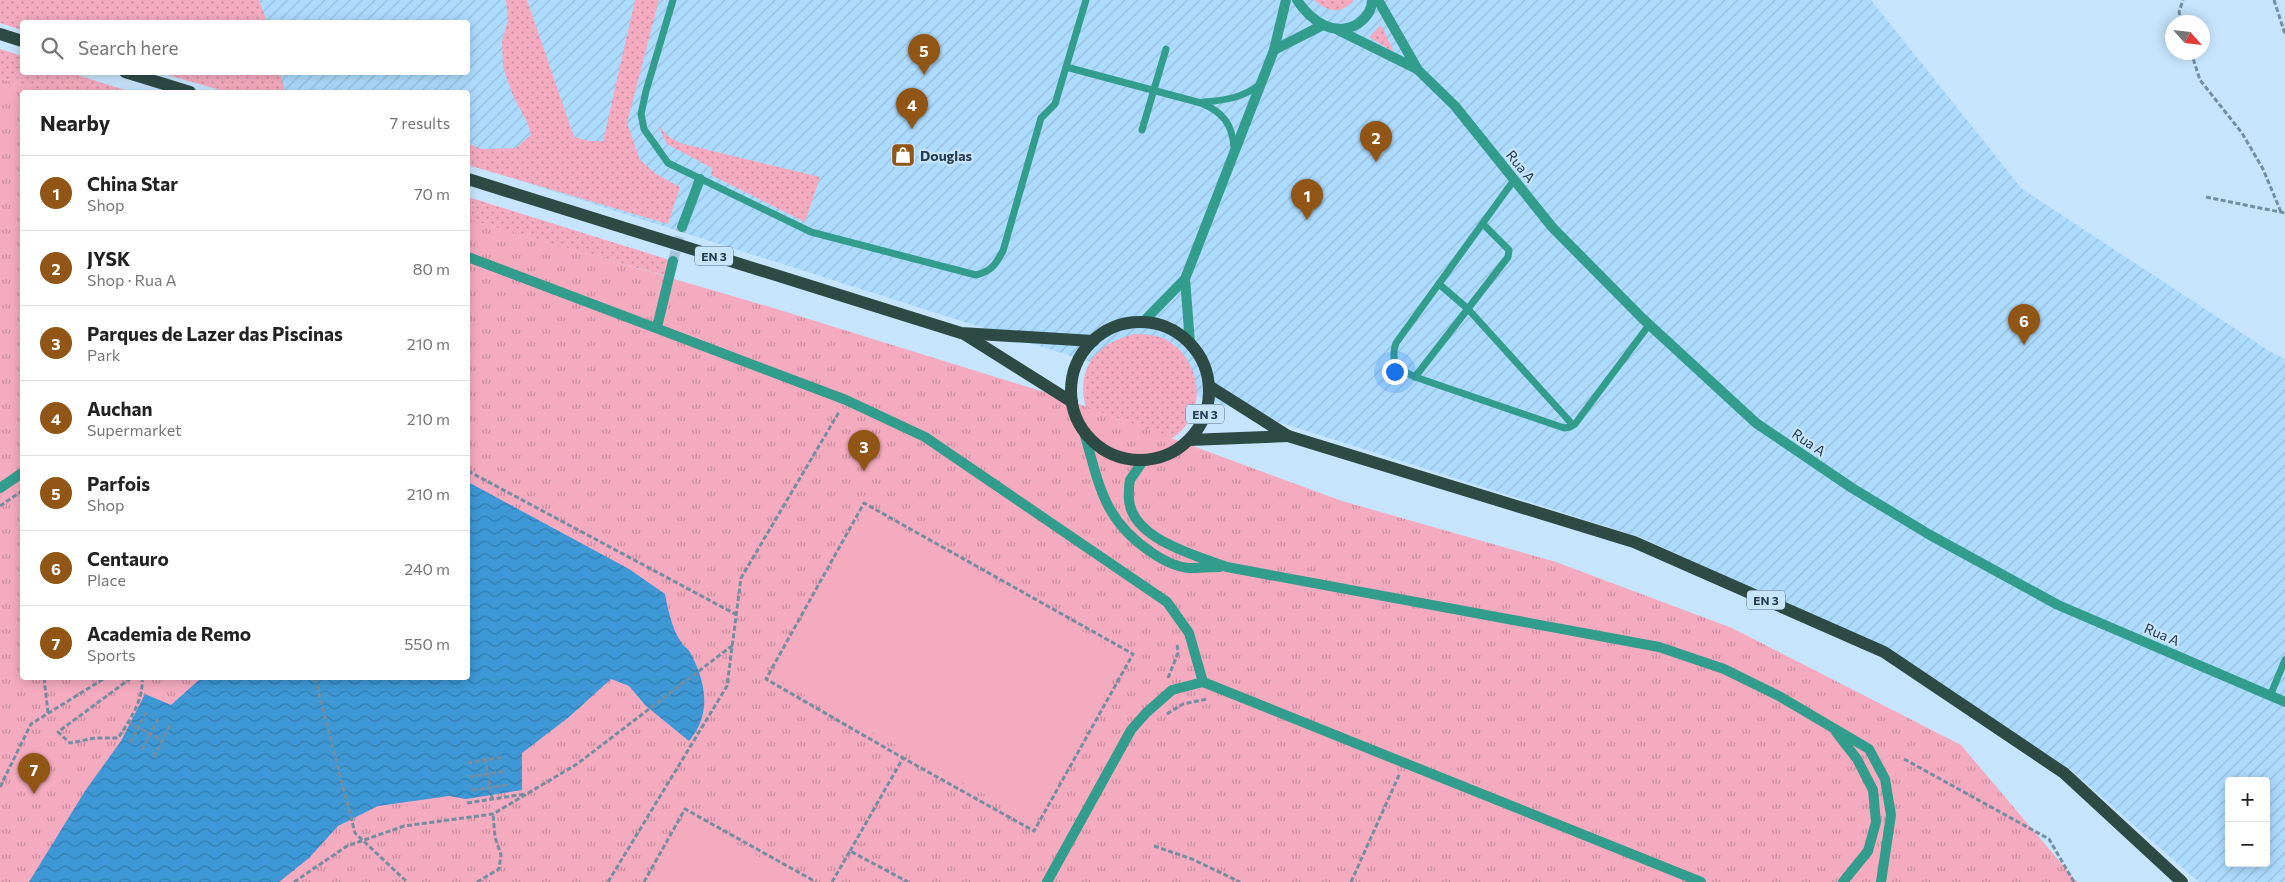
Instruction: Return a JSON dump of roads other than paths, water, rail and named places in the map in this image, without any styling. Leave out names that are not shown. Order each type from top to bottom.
[{"type":"main road","points":[[0,34],[20,39]]},
{"type":"main road","points":[[135,75],[184,90]]},
{"type":"main road","name":"EN 3","points":[[470,180],[961,333],[1093,341]]},
{"type":"main road","name":"EN 3","points":[[1143,322],[1168,328],[1190,343],[1204,362],[1209,386],[1208,406],[1201,424],[1190,440],[1176,451],[1160,458],[1143,461],[1126,460],[1110,454],[1096,445],[1084,432],[1076,418],[1072,402],[1071,385],[1075,369],[1082,354],[1093,341],[1108,330],[1125,324],[1143,322]]},
{"type":"main road","name":"EN 3","points":[[961,333],[1072,402]]},
{"type":"main road","name":"EN 3","points":[[1209,386],[1288,436],[1634,542],[1884,652],[2064,773],[2182,882]]},
{"type":"main road","name":"EN 3","points":[[1190,440],[1288,436]]},
{"type":"street","points":[[1143,322],[1185,279],[1274,50],[1286,0]]},
{"type":"street","points":[[1274,50],[1323,25],[1302,8],[1297,0]]},
{"type":"street","points":[[1338,30],[1353,26],[1368,15],[1372,0]]},
{"type":"street","name":"Rua A","points":[[1378,0],[1418,70],[1455,106],[1552,227],[1649,325],[1756,423],[1852,488],[1930,535],[2058,605],[2285,702]]},
{"type":"street","name":"Rua A","points":[[1323,25],[1338,30],[1418,70]]},
{"type":"street","points":[[682,227],[700,179]]},
{"type":"street","points":[[470,258],[846,400],[925,437],[1167,602],[1189,633],[1203,682]]},
{"type":"street","points":[[657,328],[673,261]]},
{"type":"street","points":[[1185,279],[1190,343]]},
{"type":"street","points":[[1084,432],[1101,491],[1108,508],[1112,516],[1134,541],[1160,558],[1187,568],[1227,566]]},
{"type":"street","points":[[1143,461],[1130,482],[1128,502],[1134,518],[1148,532],[1178,549],[1227,566],[1660,647],[1724,669],[1779,696],[1830,725],[1869,749],[1885,779],[1891,815],[1881,882]]},
{"type":"street","points":[[0,488],[20,474]]},
{"type":"street","points":[[1047,882],[1131,730],[1146,713],[1172,690],[1203,682],[1701,882]]},
{"type":"street","points":[[1830,725],[1857,759],[1873,790],[1876,822],[1868,851],[1843,882]]},
{"type":"lane","points":[[673,0],[646,91],[642,114],[644,129],[668,163],[811,232],[976,275],[988,272],[994,268],[1003,250],[1041,118],[1055,104],[1086,0]]},
{"type":"lane","points":[[1142,130],[1166,49]]},
{"type":"lane","points":[[1066,67],[1201,103],[1216,109],[1226,120],[1233,136],[1234,151]]},
{"type":"lane","points":[[1201,103],[1234,99],[1247,94],[1261,84]]},
{"type":"lane","points":[[1514,180],[1396,343],[1393,352],[1394,360],[1399,367],[1415,377],[1564,428],[1573,425],[1649,325]]},
{"type":"lane","points":[[1415,377],[1508,257],[1509,250],[1483,224]]},
{"type":"lane","points":[[1439,284],[1468,309],[1573,425]]},
{"type":"lane","points":[[2270,696],[2285,660]]},
{"type":"water","points":[[470,483],[629,569],[665,594],[675,631],[682,644],[691,654],[696,665],[703,687],[704,698],[701,720],[689,741],[646,706],[629,686],[611,679],[569,717],[522,753],[522,790],[466,799],[449,796],[378,806],[338,826],[309,858],[279,882],[29,882],[85,791],[121,741],[145,694],[171,705],[199,680],[470,680]]},
{"type":"tunnel","points":[[673,261],[682,227]]},
{"type":"place","name":"Parfois","points":[[924,75]]},
{"type":"place","name":"Auchan","points":[[912,129]]},
{"type":"place","name":"Douglas","points":[[903,155]]},
{"type":"place","name":"JYSK","points":[[1376,162]]},
{"type":"place","name":"China Star","points":[[1307,220]]},
{"type":"place","name":"Centauro","points":[[2024,345]]},
{"type":"place","name":"Parques de Lazer das Piscinas","points":[[864,471]]},
{"type":"place","name":"Academia de Remo","points":[[34,794]]}]
